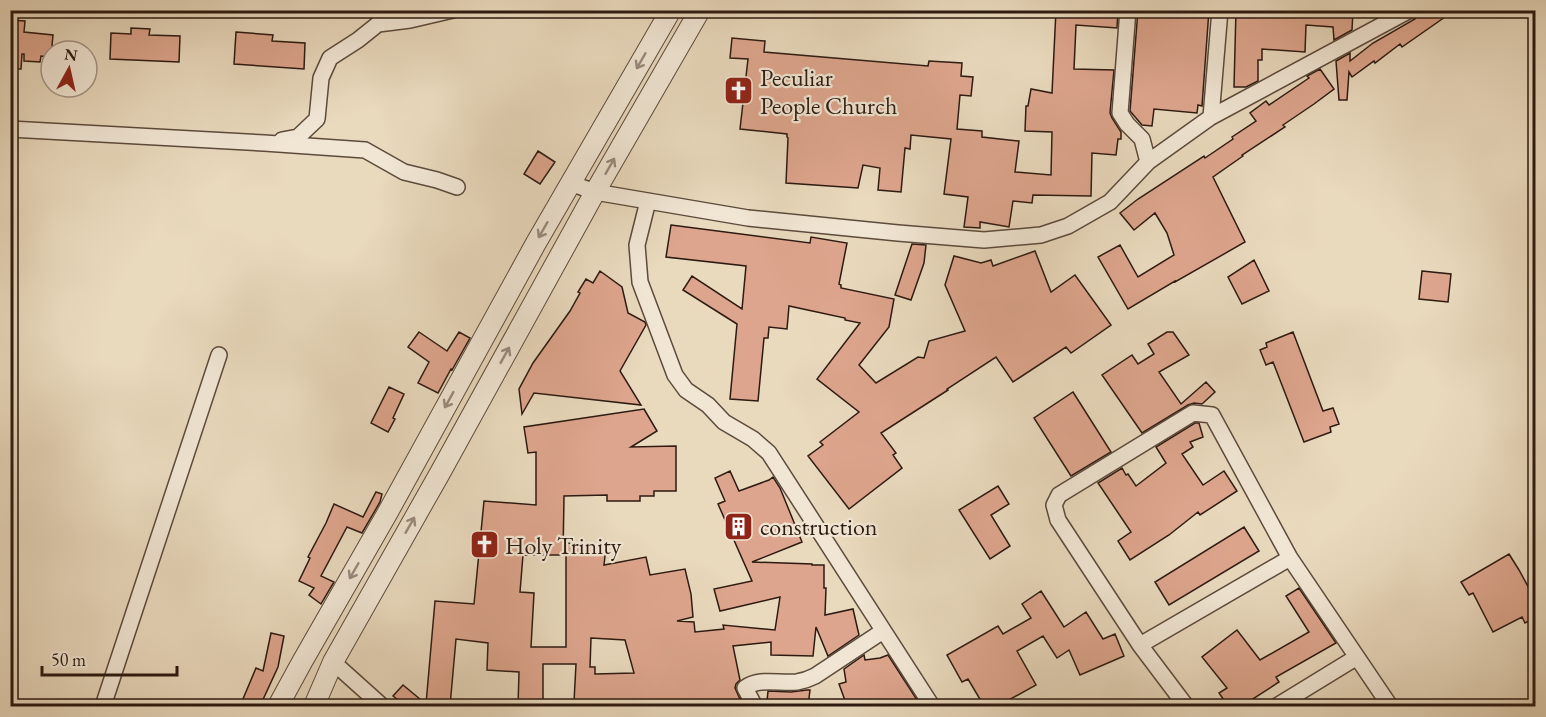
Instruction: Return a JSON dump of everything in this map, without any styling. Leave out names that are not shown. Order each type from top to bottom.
[{"type":"street","points":[[264,143],[298,137],[317,119],[321,78],[330,58],[378,24],[410,20],[453,10]]},
{"type":"street","points":[[278,706],[536,243],[671,10]]},
{"type":"street","points":[[314,706],[333,662],[594,192],[700,10]]},
{"type":"street","points":[[1128,10],[1120,113],[1126,124],[1142,139],[1148,162]]},
{"type":"street","points":[[1211,117],[1220,10]]},
{"type":"street","points":[[570,183],[594,192],[748,218],[984,240],[1041,235],[1068,226],[1110,202],[1148,162],[1211,117],[1408,11]]},
{"type":"street","points":[[10,129],[365,150],[404,172],[457,187]]},
{"type":"street","points":[[648,201],[638,246],[640,282],[675,375],[686,390],[708,405],[724,422],[753,439],[769,453],[932,706]]},
{"type":"street","points":[[103,706],[219,355]]},
{"type":"street","points":[[1186,706],[1140,645],[1058,520],[1054,505],[1059,495],[1193,413],[1212,415],[1290,558],[1390,706]]},
{"type":"street","points":[[1140,645],[1290,558]]},
{"type":"street","points":[[753,706],[745,688],[751,683],[806,680],[883,631]]},
{"type":"street","points":[[1277,706],[1357,657]]},
{"type":"street","points":[[333,662],[382,706]]},
{"type":"building","points":[[1056,10],[1118,10],[1117,28],[1076,25],[1074,69],[1114,70],[1110,113],[1121,132],[1121,139],[1118,139],[1116,155],[1092,153],[1091,196],[1033,195],[1032,203],[1013,201],[1009,227],[980,222],[980,228],[964,227],[968,197],[944,194],[951,139],[911,135],[910,149],[905,148],[901,192],[878,190],[880,168],[863,165],[858,188],[786,183],[787,134],[740,129],[748,59],[730,58],[732,38],[765,41],[764,52],[928,66],[929,61],[962,63],[961,76],[973,77],[971,96],[960,95],[957,129],[982,131],[982,137],[1019,141],[1015,172],[1051,175],[1052,132],[1025,131],[1026,106],[1028,106],[1031,89],[1052,93]]},
{"type":"building","points":[[1138,10],[1209,10],[1202,106],[1198,105],[1197,113],[1154,109],[1152,126],[1142,125],[1130,111]]},
{"type":"building","points":[[1236,10],[1353,10],[1352,30],[1334,40],[1333,27],[1306,25],[1305,52],[1262,49],[1262,60],[1258,60],[1258,81],[1246,87],[1234,87]]},
{"type":"building","points":[[1421,10],[1455,10],[1402,47],[1400,44],[1352,77],[1349,72],[1347,100],[1339,100],[1336,61],[1350,53],[1350,61],[1373,43],[1415,19]]},
{"type":"building","points":[[10,20],[25,21],[24,32],[53,35],[53,39],[39,39],[39,62],[24,61],[24,54],[22,54],[21,69],[10,69]]},
{"type":"building","points":[[131,28],[150,29],[149,35],[180,36],[179,62],[110,59],[111,33],[131,34]]},
{"type":"building","points":[[236,32],[273,35],[272,41],[305,43],[304,69],[234,64]]},
{"type":"building","points":[[1320,69],[1334,89],[1283,125],[1285,127],[1213,177],[1245,242],[1128,309],[1098,257],[1120,245],[1138,277],[1174,255],[1167,233],[1155,213],[1134,230],[1120,213],[1138,199],[1233,139],[1232,137],[1256,121],[1250,113],[1266,101],[1269,105]]},
{"type":"building","points":[[538,151],[555,162],[540,184],[524,174]]},
{"type":"building","points":[[671,225],[810,243],[811,237],[847,243],[839,284],[841,288],[894,299],[889,327],[859,365],[876,383],[918,357],[924,358],[929,341],[965,331],[945,285],[954,256],[981,263],[991,260],[993,266],[1035,251],[1051,292],[1075,275],[1111,325],[1071,353],[1066,347],[1013,382],[996,357],[881,433],[896,453],[893,455],[902,468],[849,509],[808,456],[823,445],[820,442],[859,412],[817,379],[860,323],[789,306],[787,329],[769,327],[768,338],[764,338],[758,401],[730,399],[737,324],[683,290],[692,276],[742,309],[746,266],[666,257]]},
{"type":"building","points":[[912,244],[926,245],[924,263],[911,300],[895,295]]},
{"type":"building","points":[[1254,260],[1269,291],[1242,304],[1228,277]]},
{"type":"building","points":[[600,271],[622,287],[628,313],[645,322],[646,325],[620,371],[641,405],[534,393],[522,414],[519,389],[533,363],[570,311],[586,279],[593,283]]},
{"type":"building","points":[[1422,271],[1451,274],[1448,302],[1419,299]]},
{"type":"building","points":[[419,332],[447,351],[459,332],[470,338],[438,393],[418,383],[429,362],[408,347]]},
{"type":"building","points":[[1167,332],[1173,332],[1189,355],[1159,372],[1181,404],[1206,382],[1215,392],[1202,404],[1188,405],[1142,433],[1102,375],[1132,355],[1138,364],[1154,354],[1148,344]]},
{"type":"building","points":[[1293,332],[1323,411],[1333,408],[1339,424],[1330,427],[1331,432],[1304,442],[1273,362],[1266,365],[1260,350],[1267,347],[1266,343]]},
{"type":"building","points":[[389,387],[404,394],[388,432],[371,423]]},
{"type":"building","points":[[1073,392],[1111,452],[1071,476],[1034,418]]},
{"type":"building","points":[[644,409],[657,431],[631,447],[676,446],[676,491],[654,491],[654,496],[640,496],[640,501],[607,501],[607,495],[564,496],[563,555],[523,555],[520,592],[534,593],[531,647],[566,647],[566,543],[606,547],[604,565],[646,557],[650,575],[685,569],[691,594],[693,617],[677,621],[694,622],[695,632],[724,629],[723,625],[775,630],[780,597],[720,611],[714,589],[752,581],[718,504],[725,501],[715,478],[730,471],[739,491],[773,477],[780,488],[802,542],[752,562],[824,565],[825,615],[853,609],[859,635],[828,656],[816,627],[813,656],[771,655],[771,642],[733,646],[740,680],[735,688],[743,706],[605,706],[605,703],[574,702],[576,664],[543,664],[543,706],[518,706],[519,672],[487,670],[488,643],[456,639],[450,706],[406,706],[393,696],[403,685],[426,704],[435,601],[474,604],[484,501],[536,505],[536,452],[528,453],[524,427]],"holes":[[[591,638],[625,640],[634,673],[595,674],[595,667],[590,667]]]},
{"type":"building","points":[[1195,423],[1199,423],[1203,437],[1190,442],[1193,447],[1182,454],[1203,485],[1224,471],[1237,491],[1200,515],[1198,512],[1169,535],[1130,560],[1118,541],[1131,532],[1098,483],[1122,468],[1136,486],[1166,463],[1156,447]]},
{"type":"building","points":[[998,486],[1009,504],[991,515],[1010,546],[990,559],[959,510]]},
{"type":"building","points":[[376,492],[382,494],[380,502],[362,533],[347,527],[321,576],[334,582],[321,604],[309,595],[314,588],[299,581],[334,504],[363,517]]},
{"type":"building","points":[[1244,527],[1259,551],[1169,605],[1155,582]]},
{"type":"building","points":[[1509,554],[1536,601],[1536,617],[1525,623],[1522,617],[1493,632],[1473,593],[1469,595],[1461,582]]},
{"type":"building","points":[[1299,588],[1336,643],[1276,677],[1279,682],[1242,706],[1228,706],[1219,693],[1227,688],[1202,657],[1237,630],[1260,660],[1309,632],[1286,596]]},
{"type":"building","points":[[1041,591],[1064,627],[1086,612],[1103,639],[1115,634],[1124,656],[1080,675],[1069,650],[1057,658],[1043,636],[1017,651],[1036,685],[998,706],[984,706],[968,679],[962,682],[947,655],[998,626],[1003,634],[1031,618],[1022,604]]},
{"type":"building","points":[[271,633],[284,636],[278,667],[260,706],[240,706],[256,668],[263,671]]},
{"type":"building","points":[[864,655],[865,660],[888,655],[921,706],[847,706],[839,684],[846,682],[844,669]]},
{"type":"building","points":[[810,690],[808,706],[777,706],[777,702],[767,701],[768,691]]},
{"type":"place","name":"Peculiar People Church","points":[[739,91]]},
{"type":"place","name":"construction","points":[[739,526]]},
{"type":"place","name":"Holy Trinity","points":[[484,545]]}]
